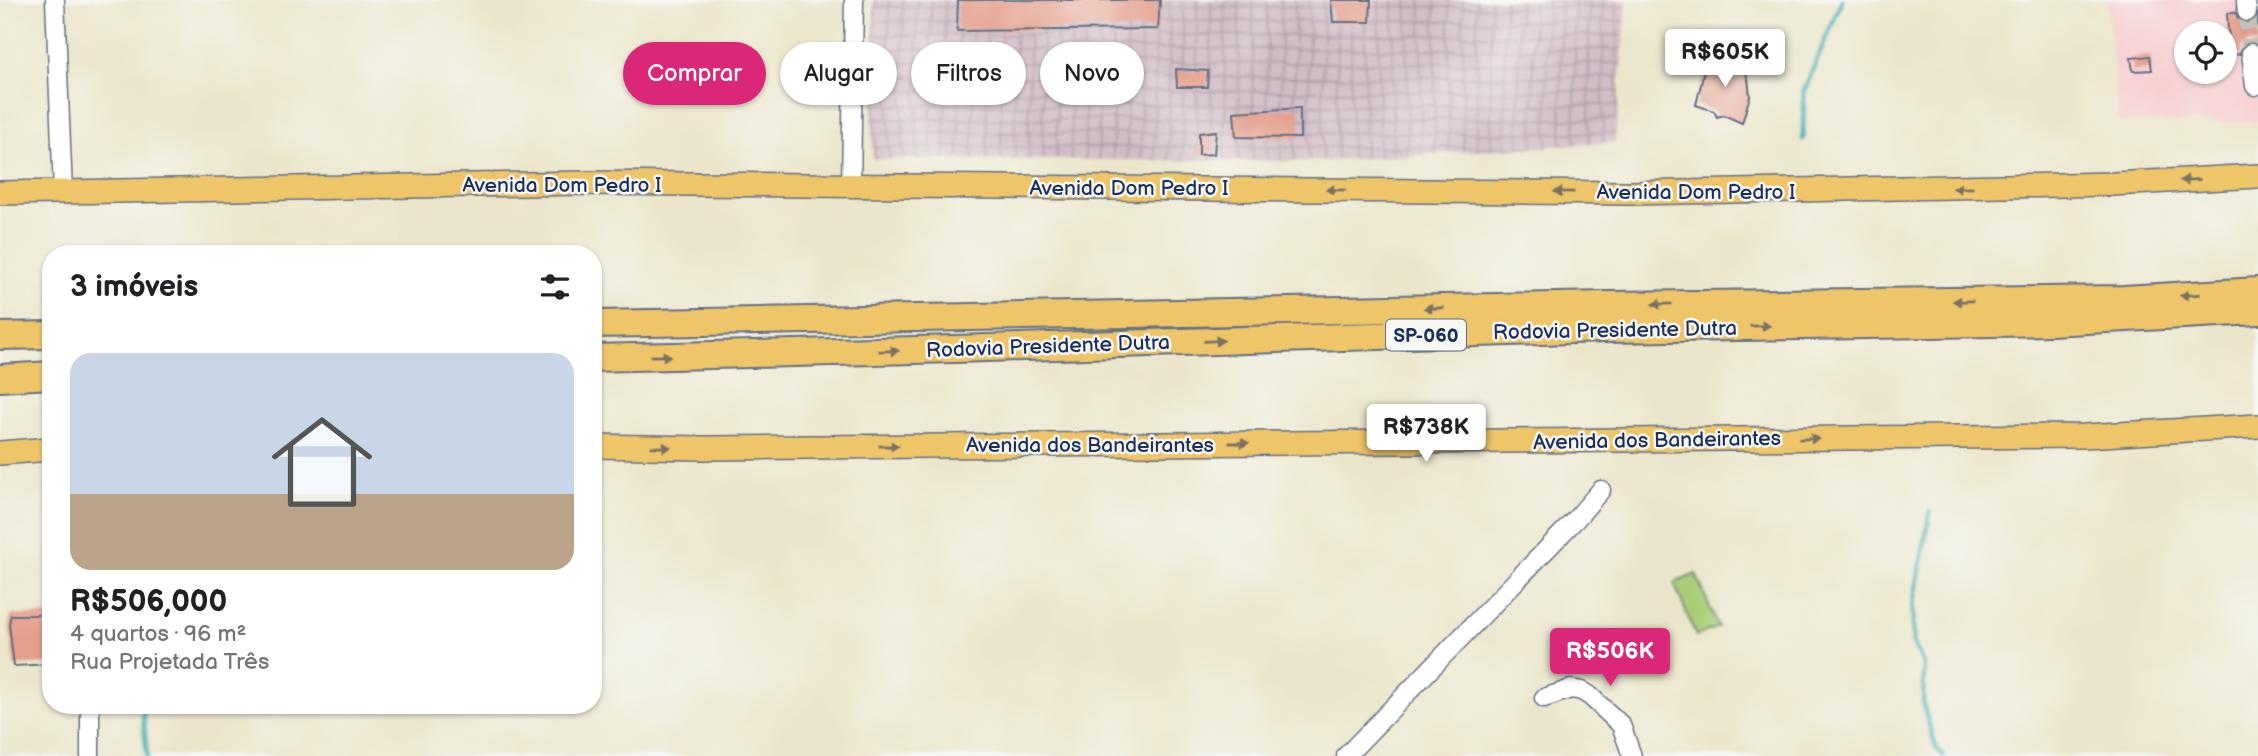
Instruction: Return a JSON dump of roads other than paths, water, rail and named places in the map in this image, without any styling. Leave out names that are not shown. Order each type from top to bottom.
[{"type":"highway","name":"Rodovia Presidente Dutra","points":[[602,324],[1607,305],[2124,299],[2258,290]]},
{"type":"highway","name":"Rodovia Presidente Dutra","points":[[602,358],[1620,329],[2050,321],[2258,311]]},
{"type":"highway","points":[[0,336],[42,335]]},
{"type":"highway","points":[[0,366],[42,366]]},
{"type":"highway","points":[[0,378],[42,375]]},
{"type":"main road","name":"Avenida Dom Pedro I","points":[[0,193],[585,183],[1629,193],[2113,184],[2258,176]]},
{"type":"main road","name":"Avenida dos Bandeirantes","points":[[602,446],[716,448],[2070,436],[2258,426]]},
{"type":"main road","points":[[0,453],[42,450]]},
{"type":"street","points":[[55,0],[63,192]]},
{"type":"street","points":[[851,186],[854,0]]},
{"type":"street","points":[[2250,53],[2255,86]]},
{"type":"street","points":[[1346,756],[1601,490]]},
{"type":"street","points":[[1544,698],[1571,689],[1590,696],[1621,725],[1632,756]]},
{"type":"street","points":[[90,714],[90,756]]},
{"type":"waterway","points":[[1803,139],[1804,91],[1842,0]]},
{"type":"waterway","points":[[1930,512],[1913,607],[1913,643],[1924,665],[1923,705],[1937,750],[1944,756]]},
{"type":"waterway","points":[[143,714],[147,756]]},
{"type":"tunnel","points":[[2247,12],[2251,53]]}]
